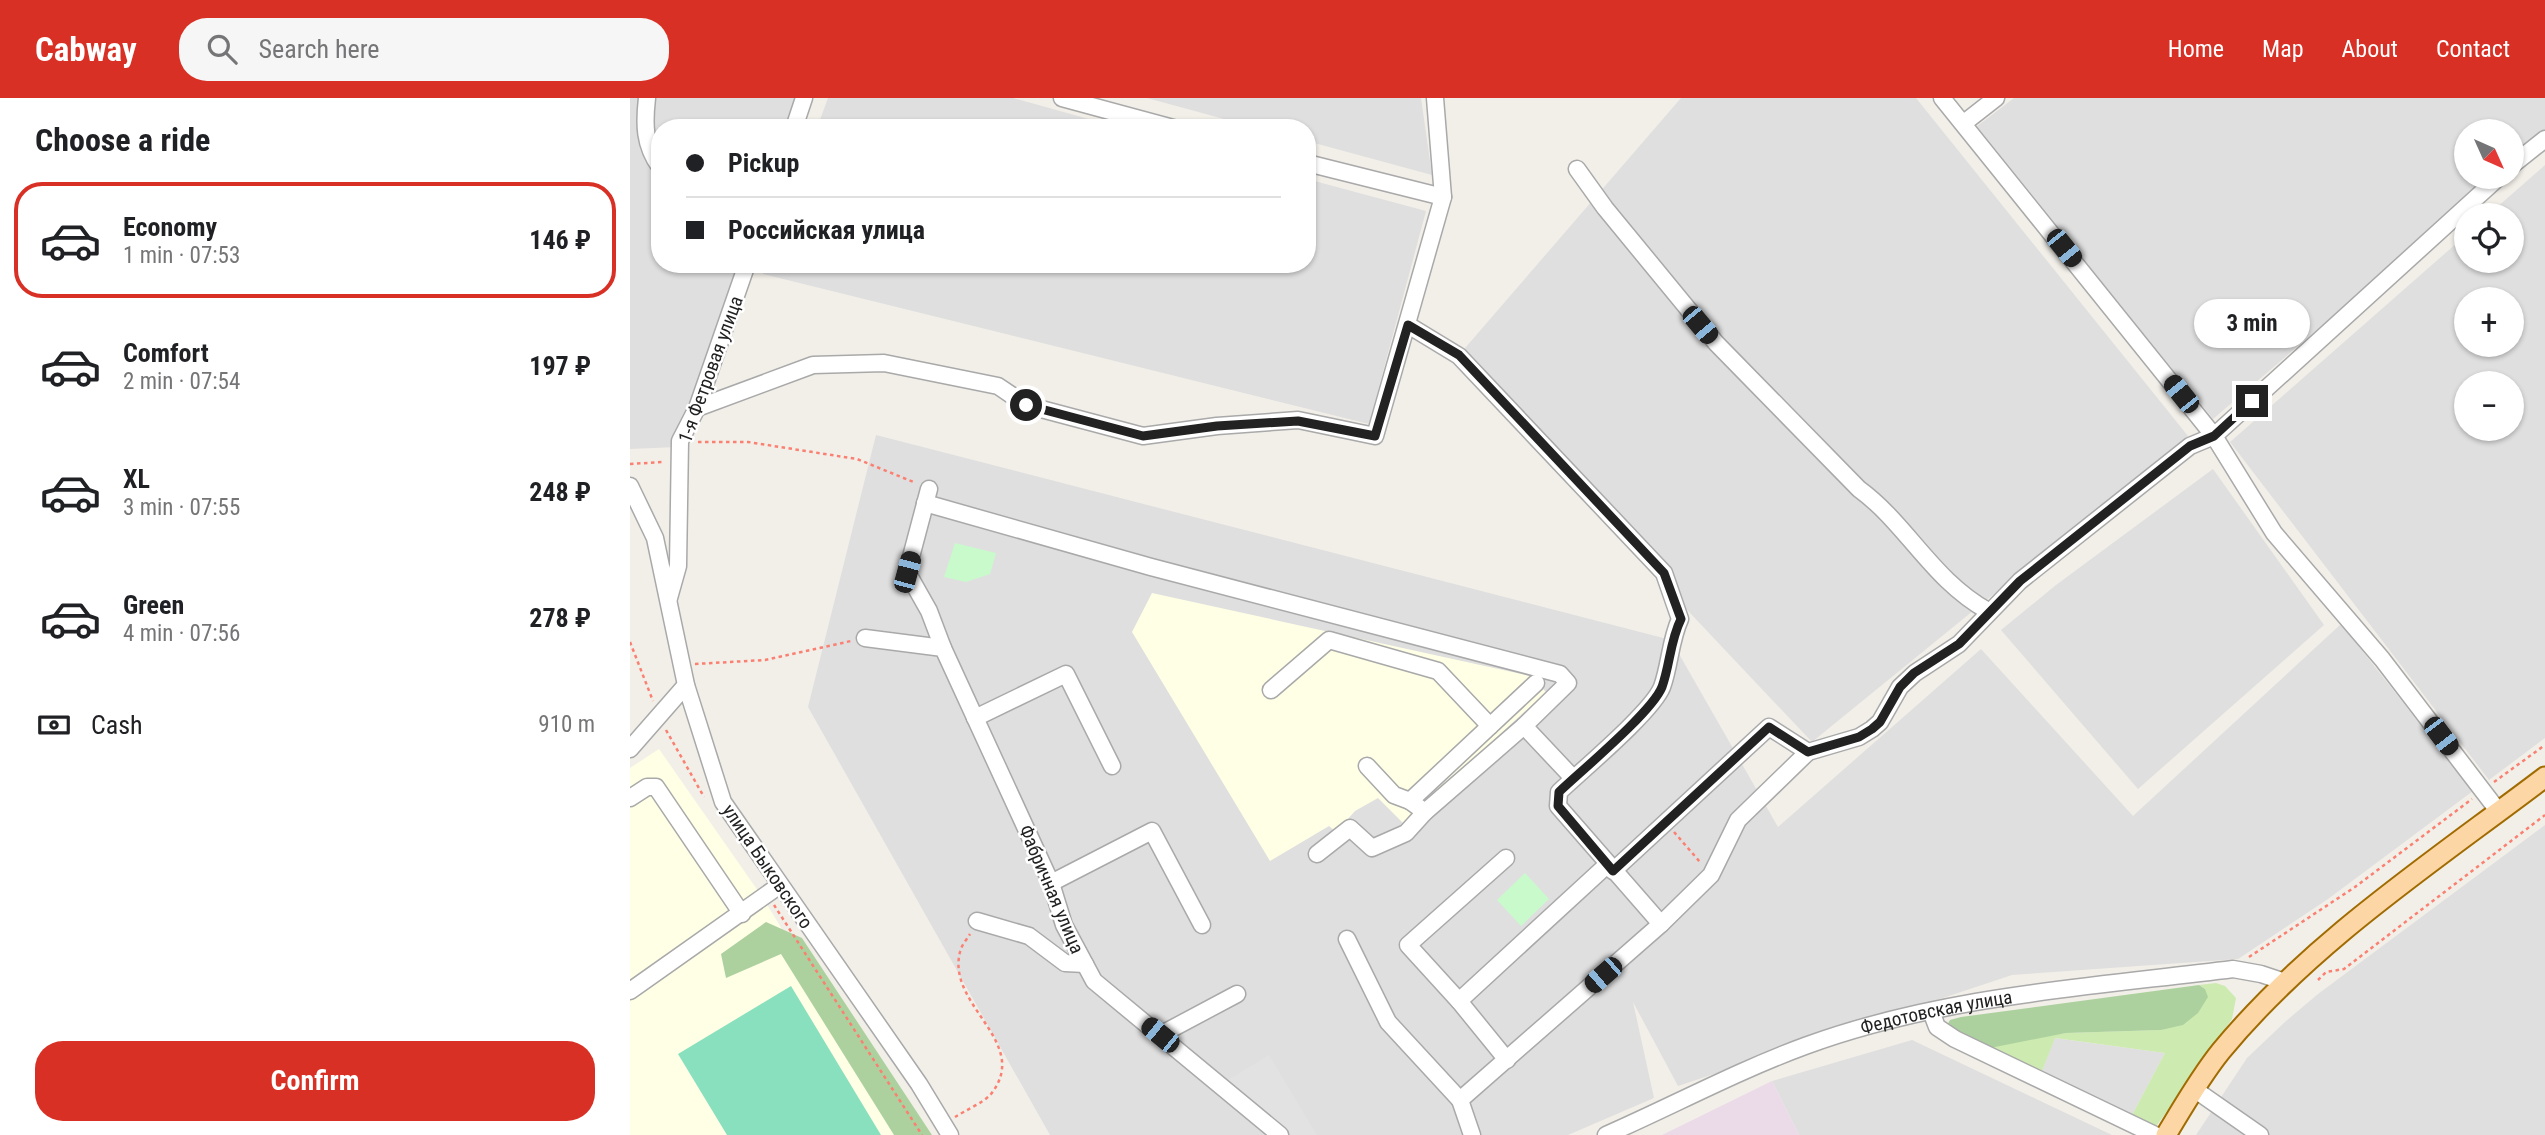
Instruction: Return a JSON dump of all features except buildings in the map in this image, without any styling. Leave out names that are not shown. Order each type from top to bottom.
[{"type":"main road","points":[[2166,1135],[2220,1052],[2285,982],[2349,928],[2545,777]]},
{"type":"street","points":[[647,98],[645,119],[651,151]]},
{"type":"street","points":[[797,119],[804,98]]},
{"type":"street","points":[[1062,98],[1140,119]]},
{"type":"street","points":[[697,408],[813,365],[884,363],[998,386],[1026,405],[1143,436],[1217,426],[1298,421],[1375,436],[1443,197],[1435,98]]},
{"type":"street","points":[[1942,98],[2214,436],[2274,533],[2382,659],[2499,812]]},
{"type":"street","points":[[1964,123],[1996,98]]},
{"type":"street","points":[[2524,156],[2545,139]]},
{"type":"street","points":[[1316,165],[1443,197]]},
{"type":"street","points":[[1577,169],[1613,219],[1716,343],[1859,489],[1873,499],[1940,574],[1964,597],[1988,611]]},
{"type":"street","points":[[1460,1100],[1661,923],[1711,875],[1738,820],[1808,752],[1859,737],[1872,729],[1880,722],[1900,687],[1914,673],[1959,644],[1988,611],[2020,581],[2190,446],[2214,436],[2486,189]]},
{"type":"street","name":"1-я Фетровая улица","points":[[668,600],[678,566],[680,450],[744,273]]},
{"type":"street","points":[[1408,325],[1459,355],[1664,573],[1681,619],[1671,640],[1661,689],[1633,723],[1559,792],[1558,806],[1661,923]]},
{"type":"street","name":"улица Быковского","points":[[630,486],[655,538],[686,685],[723,803],[774,890],[919,1084],[950,1135]]},
{"type":"street","points":[[927,496],[1151,567],[1560,674],[1568,683],[1524,726],[1425,812],[1406,833],[1371,848],[1350,828],[1317,854]]},
{"type":"street","name":"Фабричная улица","points":[[927,496],[907,572],[1051,883],[1064,925],[1094,981],[1280,1135]]},
{"type":"street","points":[[865,638],[943,648]]},
{"type":"street","points":[[1271,690],[1329,640],[1438,671],[1490,726]]},
{"type":"street","points":[[975,718],[1066,674],[1112,766]]},
{"type":"street","points":[[1410,801],[1536,683]]},
{"type":"street","points":[[630,749],[686,685]]},
{"type":"street","points":[[1524,726],[1573,778]]},
{"type":"street","points":[[1459,1001],[1769,727],[1808,752]]},
{"type":"street","points":[[1367,766],[1394,795],[1410,801],[1425,812]]},
{"type":"street","points":[[630,798],[647,787],[656,787],[742,914]]},
{"type":"street","points":[[1051,883],[1152,831],[1202,925]]},
{"type":"street","points":[[1506,858],[1408,945],[1459,1001],[1507,1060]]},
{"type":"street","points":[[630,992],[774,890]]},
{"type":"street","points":[[977,922],[1029,936],[1065,963],[1085,964]]},
{"type":"street","points":[[1347,939],[1388,1022],[1460,1100],[1472,1135]]},
{"type":"street","name":"Федотовская улица","points":[[1606,1135],[1804,1046],[1931,1011],[2016,996],[2233,969],[2285,982]]},
{"type":"street","points":[[1160,1035],[1237,994]]},
{"type":"street","points":[[1931,1011],[1937,1027],[1955,1039],[2155,1135]]},
{"type":"street","points":[[2194,1089],[2260,1135]]},
{"type":"path","points":[[630,464],[680,450],[748,442],[857,459],[927,496]]},
{"type":"path","points":[[681,664],[765,660],[865,638]]},
{"type":"path","points":[[2247,958],[2355,887],[2545,745]]},
{"type":"path","points":[[682,762],[710,806]]},
{"type":"path","points":[[2318,980],[2326,972],[2344,969],[2545,815]]},
{"type":"path","points":[[1665,821],[1711,875]]},
{"type":"path","points":[[774,890],[922,1135]]},
{"type":"path","points":[[954,1117],[989,1096],[1003,1073],[1003,1052],[961,983],[960,953],[977,922]]},
{"type":"shaded area","points":[[630,98],[802,98],[795,119],[651,119],[651,273],[743,273],[678,447],[630,449]]},
{"type":"shaded area","points":[[828,98],[1013,98],[1089,119],[820,119]]},
{"type":"shaded area","points":[[1147,98],[1421,98],[1432,175],[1316,143],[1316,119],[1224,119]]},
{"type":"shaded area","points":[[1681,98],[1916,98],[2188,436],[1812,742],[1453,362]]},
{"type":"shaded area","points":[[2014,98],[2545,98],[2545,134],[2524,152],[2524,119],[2454,119],[2454,189],[2481,189],[2465,203],[2454,203],[2454,212],[2213,419],[1976,127]]},
{"type":"shaded area","points":[[2545,165],[2545,738],[2489,780],[2230,442],[2454,246],[2454,273],[2524,273],[2524,203],[2502,203],[2518,189],[2524,189],[2524,183]]},
{"type":"shaded area","points":[[1316,181],[1426,211],[1369,424],[763,274],[1316,273]]},
{"type":"shaded area","points":[[876,435],[1671,640],[1778,827],[1981,649],[2133,816],[2341,624],[2473,791],[2328,899],[2238,959],[2012,975],[1678,1086],[1633,1002],[1654,1098],[1568,1135],[1050,1135],[808,707]]},
{"type":"shaded area","points":[[2213,469],[2324,625],[2138,789],[2001,630],[2056,585]]},
{"type":"shaded area","points":[[1152,593],[1530,676],[1546,692],[1403,823],[1378,798],[1355,811],[1336,832],[1329,826],[1270,861],[1132,632]]},
{"type":"shaded area","points":[[659,749],[763,898],[907,1135],[630,1135],[630,768]]},
{"type":"shaded area","points":[[2545,825],[2545,1135],[2196,1135],[2247,1058],[2286,1021],[2318,994]]},
{"type":"shaded area","points":[[2054,1038],[2165,1053],[2132,1115],[2042,1071]]},
{"type":"shaded area","points":[[1912,1040],[2112,1135],[1799,1135],[1772,1081]]},
{"type":"shaded area","points":[[1269,1055],[1317,1135],[1280,1135],[1220,1085]]},
{"type":"shaded area","points":[[1772,1081],[1799,1135],[1662,1135]]},
{"type":"green space","points":[[955,543],[996,553],[990,574],[966,582],[944,577]]},
{"type":"green space","points":[[1525,873],[1549,899],[1521,926],[1497,900]]},
{"type":"green space","points":[[766,922],[802,938],[932,1135],[894,1135],[781,954],[726,978],[721,954]]},
{"type":"green space","points":[[2216,983],[2225,986],[2236,998],[2232,1019],[2155,1128],[2132,1115],[2165,1053],[2055,1038],[2042,1071],[1978,1045],[2066,1033],[2161,1030],[2205,989],[2199,985]]},
{"type":"green space","points":[[2199,985],[2205,989],[2208,997],[2198,1013],[2183,1025],[2161,1030],[2066,1033],[1990,1048],[1946,1027],[1950,1020],[1961,1017]]},
{"type":"green space","points":[[791,986],[881,1135],[727,1135],[678,1054]]},
{"type":"route","points":[[1026,405],[1143,436],[1217,426],[1298,421],[1375,436],[1408,325],[1459,355],[1664,573],[1681,619],[1671,640],[1661,689],[1633,723],[1559,792],[1558,806],[1613,871],[1769,727],[1808,752],[1859,737],[1872,729],[1880,722],[1900,687],[1914,673],[1959,644],[1976,628],[1988,611],[2020,581],[2190,446],[2214,436],[2252,401]]}]
